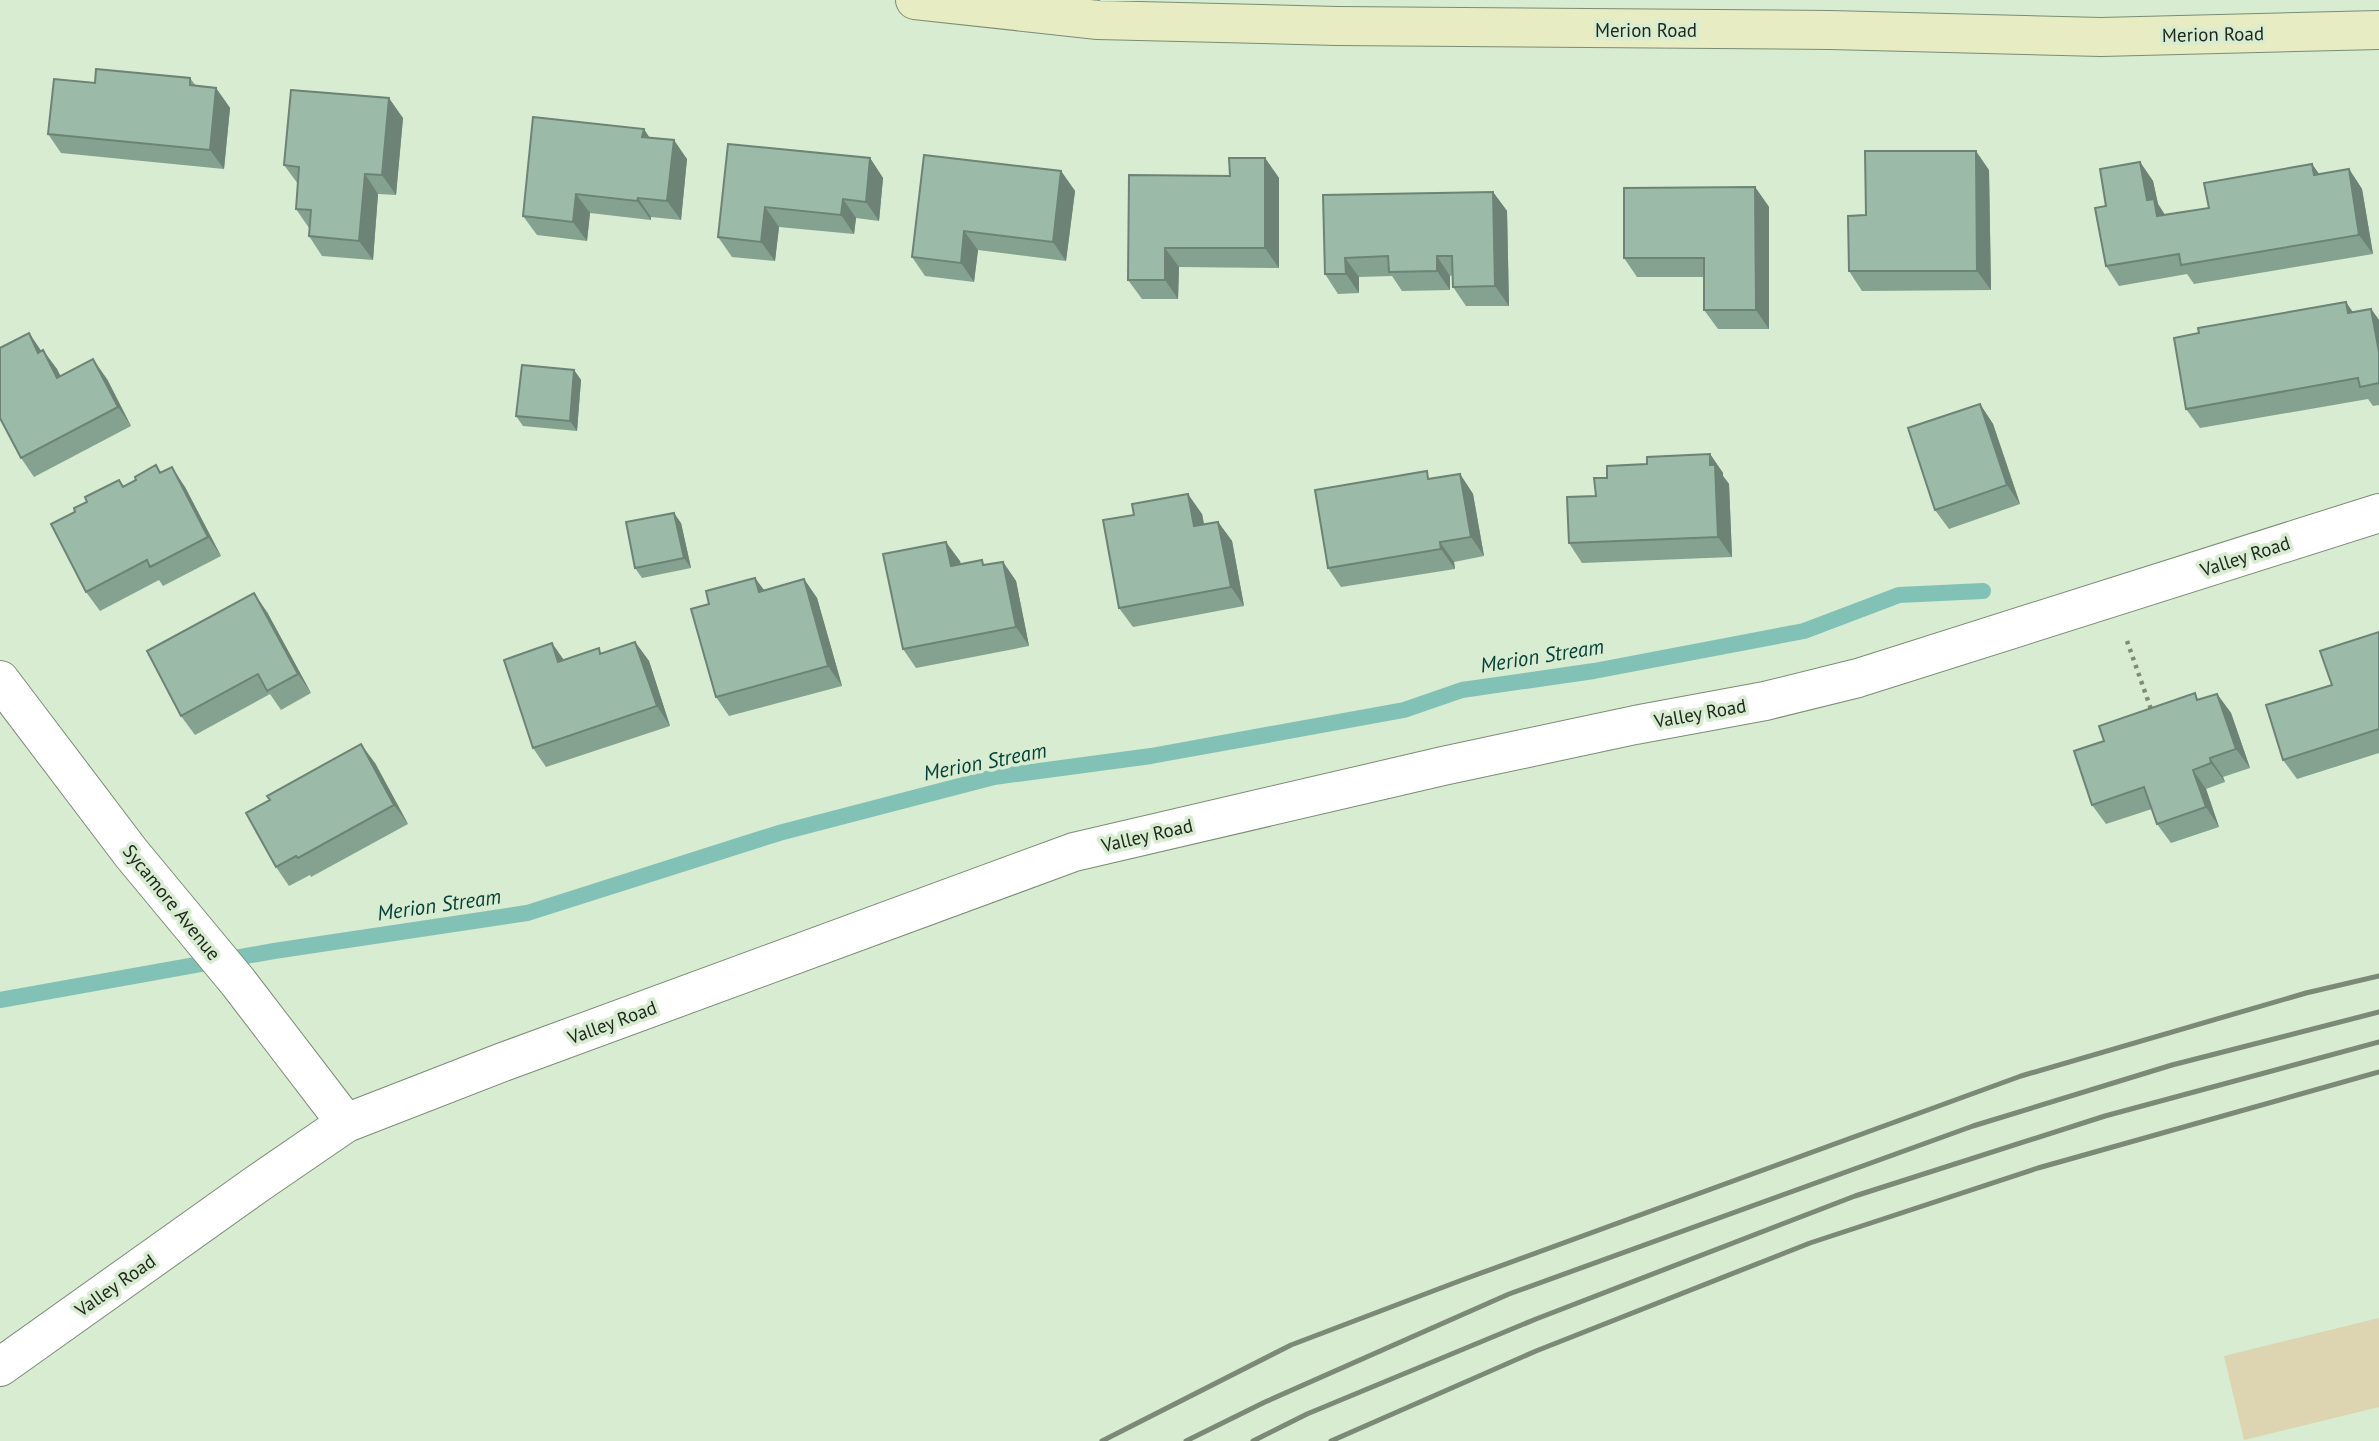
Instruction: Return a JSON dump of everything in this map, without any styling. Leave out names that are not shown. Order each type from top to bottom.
[{"type":"street","name":"Merion Road","points":[[915,0],[1098,20],[1310,26],[1830,30],[2101,37],[2379,30]]},
{"type":"street","name":"Valley Road","points":[[0,1367],[346,1123],[1074,852],[1525,748],[1765,701],[1858,678],[2379,513]]},
{"type":"street","name":"Sycamore Avenue","points":[[0,680],[131,853],[237,982],[346,1123]]},
{"type":"path","points":[[2112,599],[2153,716]]},
{"type":"shaded area","points":[[2379,1318],[2379,1407],[2244,1440],[2224,1356]]},
{"type":"building","points":[[96,69],[190,78],[190,85],[216,88],[210,150],[48,134],[54,79],[95,83]]},
{"type":"building","points":[[291,90],[389,98],[382,175],[365,174],[359,241],[309,236],[311,210],[296,209],[299,167],[284,165]]},
{"type":"building","points":[[533,117],[644,129],[642,137],[674,140],[667,201],[638,198],[637,201],[576,194],[573,222],[523,216]]},
{"type":"building","points":[[728,144],[870,158],[866,202],[843,199],[841,215],[765,207],[761,242],[718,237]]},
{"type":"building","points":[[1865,151],[1976,151],[1977,271],[1849,271],[1848,216],[1866,215]]},
{"type":"building","points":[[924,155],[1061,171],[1053,242],[964,231],[961,263],[912,257]]},
{"type":"building","points":[[1229,158],[1265,158],[1265,248],[1165,248],[1165,280],[1128,280],[1129,175],[1230,176]]},
{"type":"building","points":[[2140,162],[2147,200],[2154,199],[2157,216],[2209,208],[2204,183],[2312,164],[2314,175],[2349,169],[2359,235],[2181,265],[2179,254],[2106,266],[2095,208],[2106,206],[2100,169]]},
{"type":"building","points":[[1755,187],[1756,310],[1704,310],[1704,258],[1624,258],[1624,188]]},
{"type":"building","points":[[1493,192],[1495,286],[1453,287],[1452,256],[1437,256],[1437,271],[1389,272],[1388,256],[1345,258],[1346,274],[1325,274],[1323,195]]},
{"type":"building","points":[[2346,302],[2348,313],[2371,309],[2379,352],[2379,383],[2360,387],[2358,378],[2186,409],[2174,338],[2199,333],[2198,328]]},
{"type":"building","points":[[29,333],[38,353],[43,350],[57,378],[93,359],[118,407],[21,458],[0,418],[0,348]]},
{"type":"building","points":[[522,365],[574,370],[570,421],[516,416]]},
{"type":"building","points":[[1980,404],[2007,485],[1935,510],[1908,428]]},
{"type":"building","points":[[1710,454],[1710,465],[1715,465],[1718,537],[1569,543],[1567,497],[1596,496],[1594,478],[1607,478],[1607,466],[1647,464],[1647,457]]},
{"type":"building","points":[[156,465],[160,473],[172,467],[208,537],[150,567],[147,560],[86,592],[51,524],[75,512],[74,508],[87,502],[85,497],[119,480],[123,487]]},
{"type":"building","points":[[1427,471],[1428,479],[1460,474],[1471,537],[1440,542],[1441,549],[1328,568],[1315,490]]},
{"type":"building","points":[[1188,494],[1194,526],[1218,522],[1231,587],[1119,608],[1103,520],[1134,515],[1132,504]]},
{"type":"building","points":[[674,513],[684,558],[635,568],[626,522]]},
{"type":"building","points":[[946,542],[951,566],[982,560],[983,565],[1003,562],[1016,627],[903,649],[883,554]]},
{"type":"building","points":[[755,578],[759,592],[804,579],[828,666],[716,697],[691,609],[709,604],[706,591]]},
{"type":"building","points":[[254,593],[298,674],[267,691],[258,674],[181,716],[147,651]]},
{"type":"building","points":[[2379,632],[2379,729],[2283,760],[2266,705],[2332,685],[2320,651]]},
{"type":"building","points":[[635,642],[657,706],[533,748],[504,660],[552,643],[558,662],[599,648],[600,654]]},
{"type":"building","points":[[2195,693],[2197,700],[2217,694],[2236,749],[2210,758],[2211,763],[2193,770],[2206,807],[2157,824],[2144,787],[2092,805],[2074,751],[2104,741],[2099,726]]},
{"type":"building","points":[[361,744],[394,805],[298,858],[296,856],[276,867],[246,813],[270,800],[267,796]]},
{"type":"waterway","name":"Merion Stream","points":[[0,1000],[274,951],[527,913],[779,833],[994,777],[1151,756],[1404,710],[1462,690],[1594,671],[1804,631],[1899,595],[1983,591]]},
{"type":"railway","points":[[1102,1441],[1291,1345],[2021,1076],[2306,993],[2379,976]]},
{"type":"railway","points":[[1186,1441],[1265,1402],[1509,1294],[1973,1126],[2172,1065],[2379,1012]]},
{"type":"railway","points":[[1253,1441],[1307,1414],[1536,1319],[1855,1196],[2105,1116],[2379,1042]]},
{"type":"railway","points":[[1331,1441],[1536,1351],[1810,1243],[2038,1168],[2379,1072]]}]
